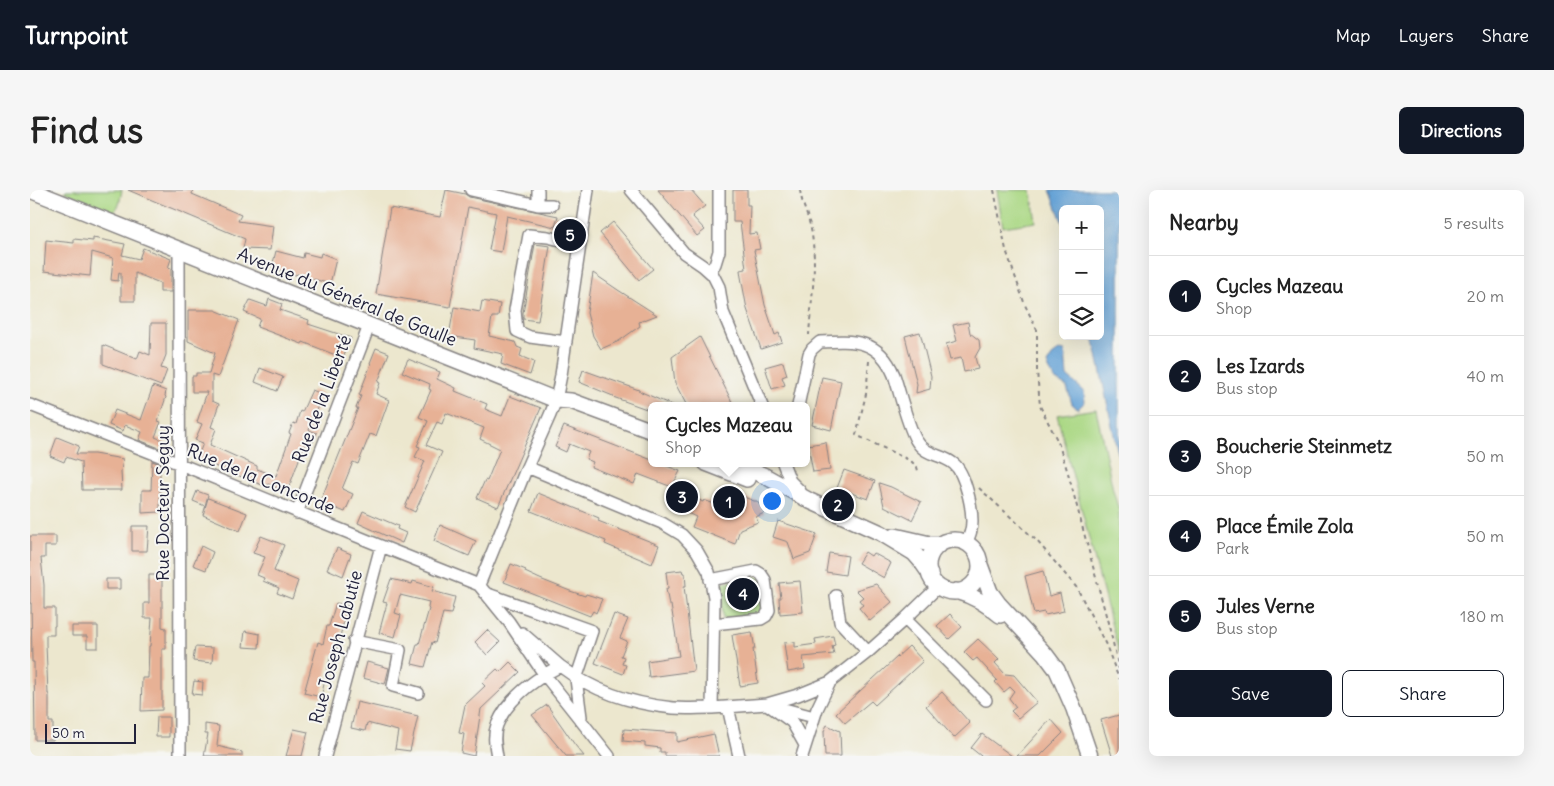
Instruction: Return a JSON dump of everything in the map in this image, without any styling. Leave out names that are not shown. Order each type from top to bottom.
[{"type":"main road","name":"Avenue du Général de Gaulle","points":[[30,190],[556,400],[571,401],[648,430]]},
{"type":"main road","points":[[556,400],[568,410],[648,440]]},
{"type":"main road","points":[[716,467],[810,502],[881,533],[914,553],[922,561],[934,580],[944,589],[970,595],[981,600],[1034,642]]},
{"type":"main road","points":[[744,467],[766,476],[810,502]]},
{"type":"main road","points":[[881,533],[930,544],[940,544],[953,540],[966,543],[976,552],[990,592],[1057,670],[1066,688],[1090,756]]},
{"type":"main road","points":[[934,580],[928,566],[929,557],[940,544]]},
{"type":"main road","points":[[956,591],[964,589],[975,580],[979,573],[980,565]]},
{"type":"street","points":[[471,190],[489,192],[538,205],[552,205]]},
{"type":"street","points":[[538,190],[538,205]]},
{"type":"street","points":[[588,190],[560,384],[556,400],[526,467],[482,589],[509,622],[544,674],[609,756]]},
{"type":"street","points":[[632,190],[684,253],[710,271],[716,280],[723,312],[760,402]]},
{"type":"street","points":[[710,271],[715,264],[719,251],[719,190]]},
{"type":"street","points":[[566,342],[530,337],[516,331],[515,310],[529,234],[580,245]]},
{"type":"street","name":"Rue Docteur Seguy","points":[[180,756],[179,257],[182,251]]},
{"type":"street","name":"Rue de la Liberté","points":[[297,513],[369,326]]},
{"type":"street","points":[[799,402],[807,361],[816,346],[850,341],[871,346],[882,354],[890,364],[911,428],[920,445],[931,454],[955,465],[961,472],[971,507],[972,523],[970,536],[966,543]]},
{"type":"street","name":"Rue de la Concorde","points":[[30,405],[180,464],[482,589],[592,630],[576,678]]},
{"type":"street","points":[[526,467],[662,523],[682,535],[697,551],[709,572],[714,597],[712,708]]},
{"type":"street","points":[[785,467],[790,481],[810,502]]},
{"type":"street","name":"Rue Joseph Labutie","points":[[325,756],[380,546]]},
{"type":"street","points":[[710,580],[756,571],[765,580],[769,610],[766,616],[761,619],[713,624]]},
{"type":"street","points":[[509,622],[560,666],[576,678],[601,691],[634,701],[673,708],[712,708],[767,704],[798,695],[830,682],[905,619],[934,580]]},
{"type":"street","points":[[836,596],[840,622],[868,652]]},
{"type":"street","points":[[905,619],[986,700]]},
{"type":"street","points":[[354,641],[400,650],[393,686],[418,694]]},
{"type":"street","points":[[497,756],[495,738],[497,726],[504,711],[518,695],[544,674],[560,666]]},
{"type":"street","points":[[576,678],[581,719]]},
{"type":"street","points":[[803,750],[814,717],[830,682]]},
{"type":"street","points":[[767,704],[814,717]]},
{"type":"street","points":[[767,704],[792,722],[803,750]]},
{"type":"street","points":[[728,707],[739,756]]},
{"type":"path","points":[[800,190],[801,200],[812,233],[814,263],[808,343],[816,346]]},
{"type":"path","points":[[994,190],[1006,250],[1025,305],[1036,330],[1040,406],[1058,442],[1068,473],[1119,669]]},
{"type":"path","points":[[871,346],[866,394],[856,435],[912,461],[918,467],[918,471]]},
{"type":"path","points":[[961,472],[1036,541],[1077,588],[1106,645],[1119,679]]},
{"type":"green space","points":[[66,190],[122,190],[119,205],[114,212],[65,192]]},
{"type":"green space","points":[[997,190],[1031,190],[1036,222],[1003,227]]},
{"type":"green space","points":[[1096,409],[1119,511],[1119,653],[1057,415]]},
{"type":"green space","points":[[758,577],[762,583],[764,610],[758,615],[723,619],[721,583]]},
{"type":"water","points":[[1050,190],[1117,190],[1119,201],[1119,459],[1094,340],[1104,340],[1104,205],[1059,205],[1059,214]]},
{"type":"water","points":[[1060,350],[1065,351],[1067,376],[1084,391],[1085,402],[1078,409],[1072,404],[1067,387],[1054,379],[1047,364],[1052,356]]},
{"type":"building","points":[[128,190],[193,190],[192,194],[241,215],[238,221],[273,226],[270,250],[243,249],[245,239]]},
{"type":"building","points":[[446,190],[465,194],[469,197],[558,216],[555,227],[507,216],[501,252],[489,250],[496,213],[468,207],[450,307],[376,294],[390,208],[440,217]]},
{"type":"building","points":[[658,190],[691,190],[705,206],[692,216],[705,230],[697,236]]},
{"type":"building","points":[[733,190],[747,190],[747,205],[750,205],[749,234],[757,233],[760,249],[754,250],[765,305],[775,335],[779,333],[782,342],[761,349],[747,309],[741,277],[740,270],[746,269],[740,222],[733,222]]},
{"type":"building","points":[[613,222],[653,269],[639,280],[600,233]]},
{"type":"building","points":[[93,238],[125,244],[122,255],[139,259],[143,248],[171,259],[168,268],[171,269],[171,292],[160,292],[160,283],[135,273],[135,301],[121,301],[121,273],[119,272],[118,281],[111,280],[113,258],[92,252],[90,276],[44,271],[46,240],[74,243],[74,239],[93,241]]},
{"type":"building","points":[[535,244],[550,246],[538,321],[523,319]]},
{"type":"building","points":[[276,251],[303,258],[304,253],[320,257],[321,253],[336,259],[330,284],[272,267]]},
{"type":"building","points":[[593,273],[657,315],[639,322],[640,326],[619,341],[601,349],[593,336],[587,313]]},
{"type":"building","points":[[269,299],[282,304],[280,310],[309,320],[308,324],[351,338],[343,358],[257,327],[260,319],[244,312],[250,300],[267,306]]},
{"type":"building","points":[[482,301],[500,304],[498,317],[492,317],[489,336],[515,342],[517,347],[522,349],[520,356],[534,362],[530,375],[501,364],[503,354],[474,348],[475,340],[449,336],[454,307],[480,312]]},
{"type":"building","points":[[188,310],[215,310],[239,320],[218,377],[212,375],[212,401],[219,404],[211,427],[216,429],[210,445],[257,466],[257,469],[276,476],[293,423],[296,424],[300,411],[302,412],[312,390],[322,394],[309,430],[317,433],[313,442],[306,440],[288,490],[268,484],[267,487],[197,459],[203,443],[195,440],[202,424],[197,422],[207,392],[192,392],[192,376],[196,376],[196,373],[209,373],[215,353],[188,341]]},
{"type":"building","points":[[968,322],[970,333],[979,340],[980,348],[975,357],[978,369],[964,372],[961,358],[950,360],[946,344],[957,341],[953,325]]},
{"type":"building","points":[[151,323],[166,323],[166,355],[161,368],[167,370],[161,386],[103,364],[103,345],[137,359],[140,351],[150,355]]},
{"type":"building","points":[[920,332],[931,376],[930,389],[916,393],[917,384],[905,336]]},
{"type":"building","points":[[700,337],[732,402],[685,402],[675,383],[672,357]]},
{"type":"building","points":[[376,348],[389,353],[378,382],[380,383],[376,394],[389,400],[376,436],[370,434],[358,464],[353,462],[342,489],[353,494],[345,512],[320,502],[358,408],[356,408],[361,396],[359,395]]},
{"type":"building","points":[[408,359],[440,372],[437,379],[456,388],[455,391],[487,404],[485,409],[502,416],[510,396],[541,408],[498,507],[477,498],[485,480],[487,481],[500,449],[480,439],[484,428],[446,413],[442,424],[437,422],[426,445],[442,452],[415,512],[405,507],[425,461],[415,457],[420,447],[417,446],[428,421],[419,417],[431,390],[429,389],[430,384],[402,372]]},
{"type":"building","points":[[783,362],[787,375],[782,377],[785,385],[772,389],[765,367]]},
{"type":"building","points":[[260,368],[283,377],[277,391],[255,382]]},
{"type":"building","points":[[583,370],[639,390],[665,402],[648,402],[648,410],[579,382]]},
{"type":"building","points":[[822,377],[841,381],[831,430],[812,425]]},
{"type":"building","points":[[153,386],[166,391],[166,397],[158,421],[161,422],[155,437],[165,441],[162,449],[139,440],[142,432],[125,425],[123,431],[109,425],[115,410],[141,420]]},
{"type":"building","points":[[564,426],[648,458],[648,467],[670,467],[680,471],[672,487],[638,474],[634,484],[591,467],[593,462],[586,459],[589,452],[569,444],[566,452],[555,447]]},
{"type":"building","points":[[57,437],[79,446],[76,454],[94,454],[123,459],[121,471],[122,490],[82,490],[81,462],[66,457],[64,462],[50,456]]},
{"type":"building","points":[[826,442],[830,470],[813,472],[810,445]]},
{"type":"building","points":[[152,461],[160,464],[160,512],[142,513],[142,490],[151,490]]},
{"type":"building","points":[[844,470],[875,481],[868,499],[837,488]]},
{"type":"building","points":[[879,483],[921,502],[912,520],[884,506]]},
{"type":"building","points":[[673,487],[703,502],[704,500],[722,507],[729,491],[757,501],[764,513],[756,517],[758,522],[740,529],[735,544],[692,527],[696,517],[666,503]]},
{"type":"building","points":[[197,491],[208,495],[205,506],[193,501]]},
{"type":"building","points":[[538,493],[599,518],[598,521],[659,545],[652,564],[605,544],[606,541],[531,511]]},
{"type":"building","points":[[208,498],[247,513],[240,531],[203,515]]},
{"type":"building","points":[[363,511],[398,526],[397,529],[406,533],[402,543],[358,523]]},
{"type":"building","points":[[778,521],[817,534],[810,553],[794,559],[788,542],[773,537]]},
{"type":"building","points":[[440,525],[476,541],[469,556],[434,541]]},
{"type":"building","points":[[132,526],[149,526],[147,551],[132,551]]},
{"type":"building","points":[[30,536],[56,536],[56,546],[45,546],[45,558],[41,558],[44,608],[55,608],[54,635],[46,635],[49,722],[53,722],[53,740],[35,740],[34,662],[32,662],[30,603]]},
{"type":"building","points":[[261,536],[284,545],[274,571],[298,581],[292,599],[277,593],[279,588],[263,581],[264,578],[257,575],[265,557],[253,553]]},
{"type":"building","points":[[201,546],[213,552],[206,570],[193,565]]},
{"type":"building","points":[[337,548],[351,554],[343,576],[327,569]]},
{"type":"building","points":[[865,552],[871,556],[873,553],[891,563],[884,578],[858,563]]},
{"type":"building","points":[[829,553],[848,556],[845,575],[826,572]]},
{"type":"building","points":[[511,564],[526,570],[525,572],[540,579],[570,591],[602,599],[596,613],[593,611],[590,616],[504,582]]},
{"type":"building","points":[[682,570],[685,573],[686,586],[684,586],[694,671],[649,677],[647,661],[679,656],[671,605],[669,605],[666,589],[668,588],[666,572]]},
{"type":"building","points":[[1043,571],[1049,596],[1060,593],[1064,611],[1045,615],[1044,612],[1034,614],[1025,576]]},
{"type":"building","points":[[149,575],[162,575],[162,627],[166,628],[166,649],[162,649],[162,710],[141,711],[142,678],[148,678],[152,618],[144,618],[144,603],[149,603]]},
{"type":"building","points":[[106,579],[120,579],[120,589],[106,589]]},
{"type":"building","points":[[391,579],[412,584],[413,581],[434,587],[432,591],[455,597],[451,614],[443,613],[435,643],[432,642],[425,667],[412,664],[429,609],[429,602],[400,595],[395,613],[401,615],[395,637],[379,633],[387,603],[383,602]]},
{"type":"building","points":[[800,581],[803,612],[780,614],[779,598],[781,598],[779,583]]},
{"type":"building","points":[[876,584],[892,602],[870,621],[859,608],[863,605],[859,600],[863,597],[856,590]]},
{"type":"building","points":[[336,603],[348,606],[335,655],[331,654],[321,697],[304,693],[318,642],[323,644],[327,626],[329,626]]},
{"type":"building","points":[[614,614],[628,619],[620,638],[627,641],[621,656],[624,657],[622,664],[626,665],[623,674],[595,663]]},
{"type":"building","points":[[950,614],[962,627],[949,639],[937,626]]},
{"type":"building","points":[[72,626],[98,626],[98,648],[87,648],[87,636],[72,636]]},
{"type":"building","points":[[487,630],[500,642],[487,655],[475,642]]},
{"type":"building","points":[[245,631],[260,634],[259,648],[243,647]]},
{"type":"building","points":[[752,632],[758,683],[740,686],[732,635]]},
{"type":"building","points":[[833,636],[835,645],[832,646],[834,654],[803,657],[805,669],[788,672],[784,643],[795,642],[795,647],[816,644],[815,639]]},
{"type":"building","points":[[978,639],[999,659],[995,663],[1005,674],[1014,675],[1037,702],[1018,718],[1011,711],[1016,707],[1009,698],[1014,691],[1010,687],[1004,692],[995,682],[997,680],[977,658],[973,661],[964,652]]},
{"type":"building","points":[[909,646],[923,661],[875,705],[871,701],[845,723],[836,713]]},
{"type":"building","points":[[195,647],[213,648],[212,663],[193,661]]},
{"type":"building","points":[[367,662],[389,668],[385,684],[363,678]]},
{"type":"building","points":[[510,662],[520,672],[481,709],[474,756],[461,753],[464,734],[459,733],[465,705],[485,686],[482,683],[497,669],[500,672]]},
{"type":"building","points":[[194,681],[203,682],[202,695],[192,694]]},
{"type":"building","points":[[942,692],[970,723],[954,738],[926,706]]},
{"type":"building","points":[[357,702],[418,716],[410,751],[395,749],[398,731],[367,723],[365,731],[351,728]]},
{"type":"building","points":[[547,705],[584,756],[566,756],[532,715]]},
{"type":"building","points":[[1119,715],[1119,756],[1112,756],[1101,720]]},
{"type":"building","points":[[157,717],[169,717],[169,737],[156,737]]},
{"type":"building","points":[[1051,719],[1063,733],[1040,756],[1017,756]]},
{"type":"building","points":[[205,724],[219,726],[217,746],[242,752],[242,756],[204,756],[208,734],[205,734]]},
{"type":"building","points":[[827,725],[840,731],[841,756],[825,756],[824,731]]},
{"type":"building","points":[[294,729],[308,732],[302,756],[286,756]]},
{"type":"building","points":[[624,729],[677,733],[677,742],[714,734],[719,756],[665,756],[665,752],[660,752],[660,748],[645,746],[645,743],[623,741]]},
{"type":"building","points":[[982,734],[1012,756],[981,756],[971,748]]},
{"type":"place","name":"Jules Verne","points":[[570,235]]},
{"type":"place","name":"Boucherie Steinmetz","points":[[682,497]]},
{"type":"place","name":"Cycles Mazeau","points":[[729,502]]},
{"type":"place","name":"Les Izards","points":[[838,505]]},
{"type":"place","name":"Place Émile Zola","points":[[743,594]]}]
